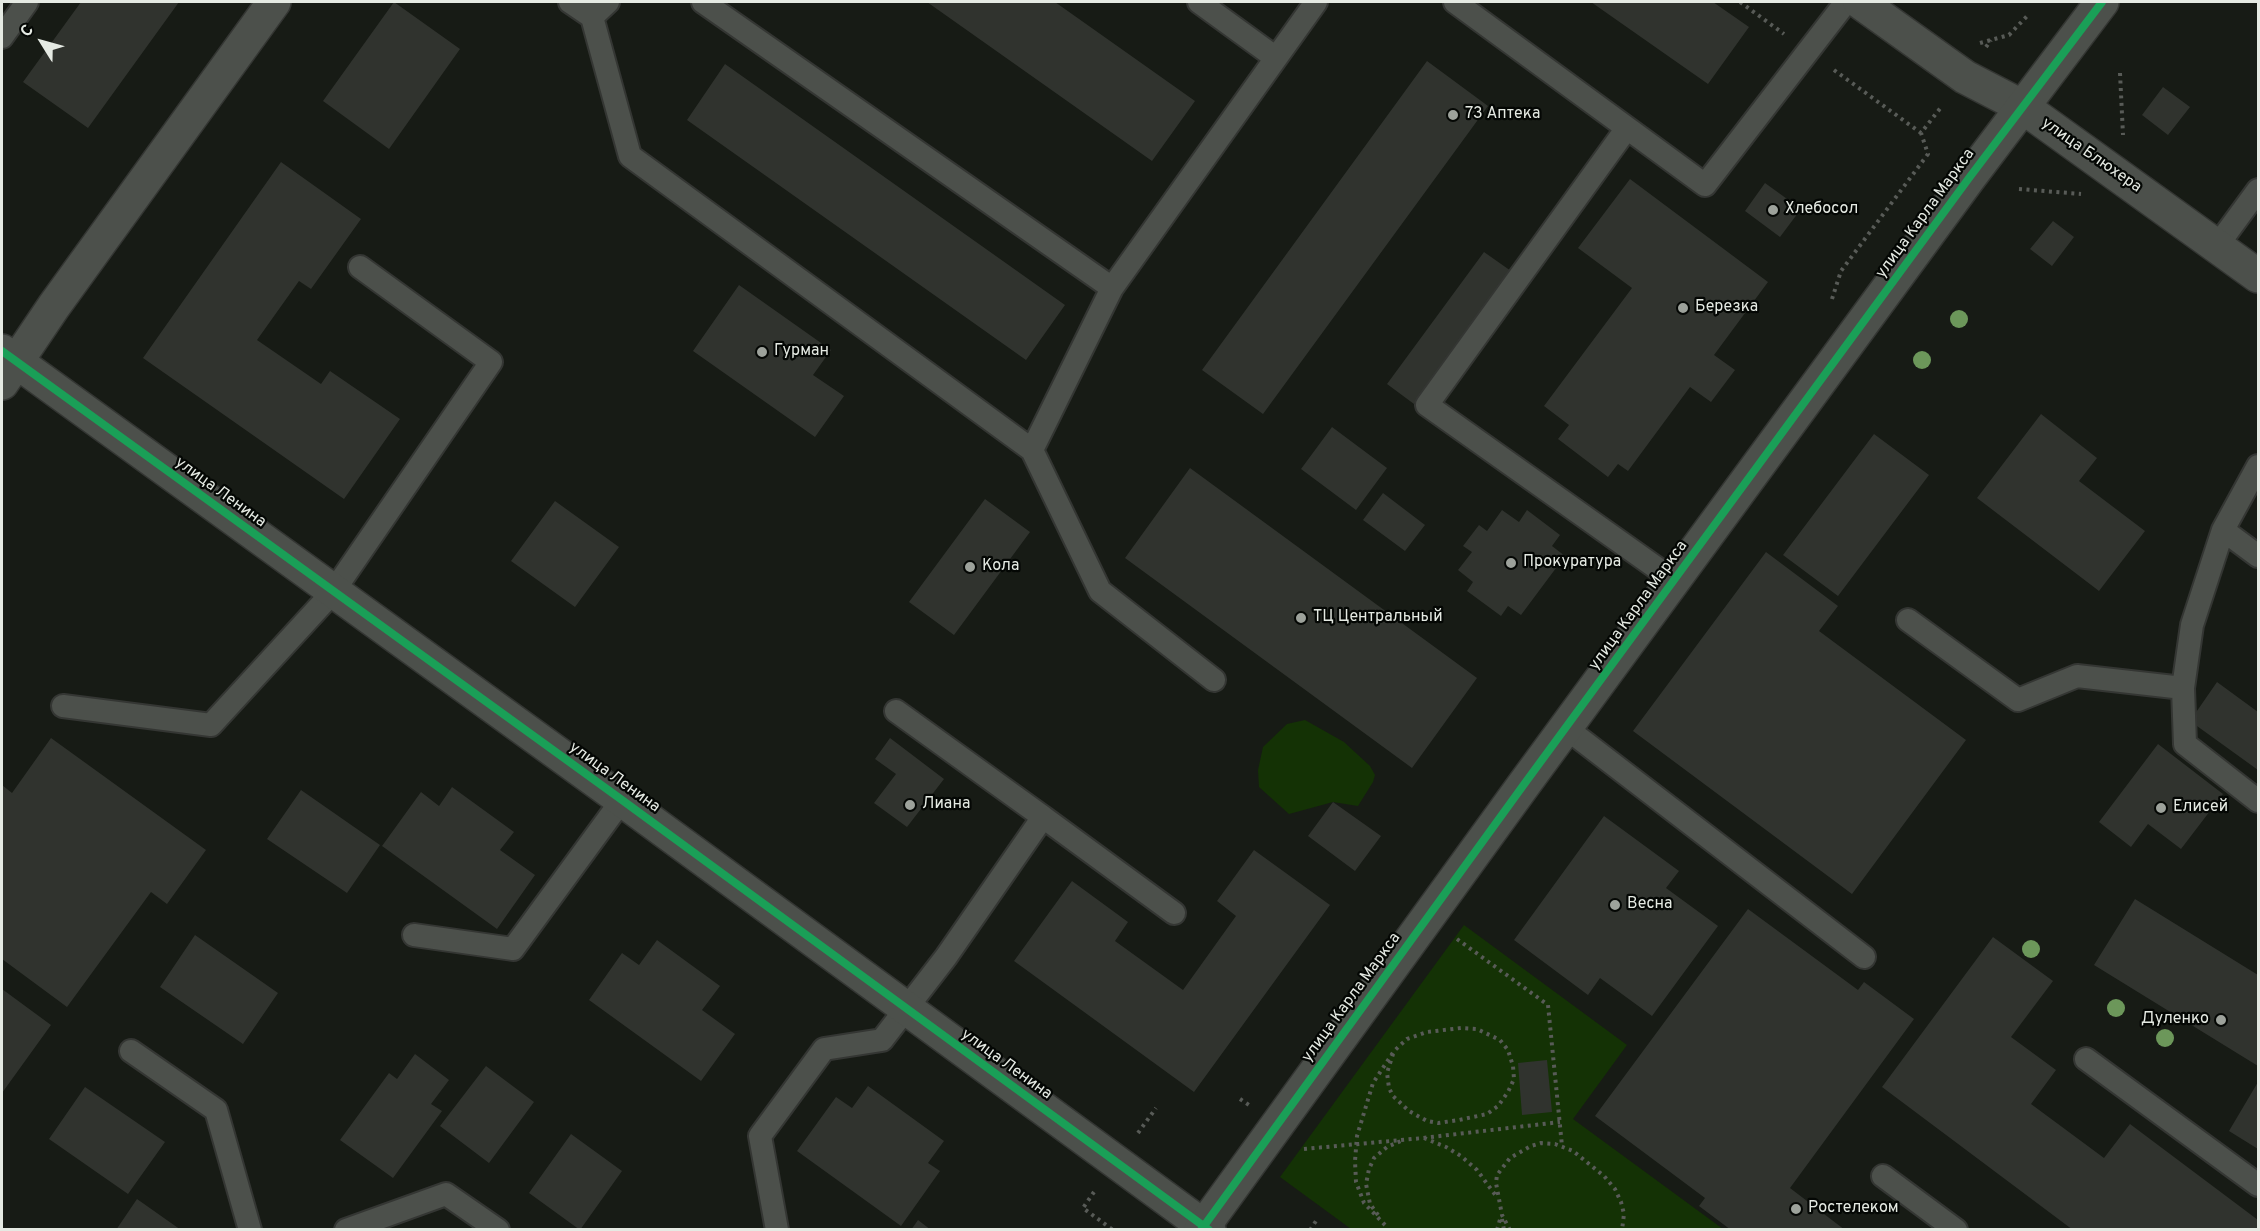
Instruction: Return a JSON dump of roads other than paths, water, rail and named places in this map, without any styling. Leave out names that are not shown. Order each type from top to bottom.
[{"type":"street","points":[[6,365],[54,306],[274,2]]},
{"type":"street","name":"улица Блюхера","points":[[1860,2],[1965,78],[2023,107],[2259,276]]},
{"type":"street","name":"улица Карла Маркса","points":[[1205,1228],[1566,728],[2102,2]]},
{"type":"street","name":"улица Ленина","points":[[6,365],[333,592],[622,800],[1205,1228]]},
{"type":"lane","points":[[2,37],[27,2]]},
{"type":"lane","points":[[570,2],[600,9],[630,156],[1032,450],[1100,591],[1214,680]]},
{"type":"lane","points":[[704,2],[1112,288]]},
{"type":"lane","points":[[1199,2],[1276,58]]},
{"type":"lane","points":[[1032,450],[1112,288],[1316,2]]},
{"type":"lane","points":[[1455,2],[1705,185],[1846,2]]},
{"type":"lane","points":[[1627,128],[1427,405],[1676,581]]},
{"type":"lane","points":[[2217,246],[2259,190]]},
{"type":"lane","points":[[63,706],[211,725],[333,592],[491,362],[360,267]]},
{"type":"lane","points":[[2259,466],[2223,530],[2192,625],[2183,688],[2185,744],[2259,801]]},
{"type":"lane","points":[[2223,530],[2259,556]]},
{"type":"lane","points":[[1908,620],[2018,700],[2077,676],[2183,688]]},
{"type":"lane","points":[[896,711],[1174,913]]},
{"type":"lane","points":[[1566,728],[1864,957]]},
{"type":"lane","points":[[414,934],[513,949],[622,800]]},
{"type":"lane","points":[[777,1230],[760,1136],[824,1049],[882,1040],[946,957],[1043,817]]},
{"type":"lane","points":[[131,1051],[216,1110],[250,1230]]},
{"type":"lane","points":[[2086,1059],[2259,1185]]},
{"type":"lane","points":[[1883,1176],[1956,1230]]},
{"type":"lane","points":[[346,1230],[446,1194],[498,1230]]},
{"type":"place","name":"73 Аптека","points":[[1453,115]]},
{"type":"place","name":"Хлебосол","points":[[1773,210]]},
{"type":"place","name":"Березка","points":[[1683,308]]},
{"type":"place","name":"Гурман","points":[[762,352]]},
{"type":"place","name":"Прокуратура","points":[[1511,563]]},
{"type":"place","name":"Кола","points":[[970,567]]},
{"type":"place","name":"ТЦ Центральный","points":[[1301,618]]},
{"type":"place","name":"Лиана","points":[[910,805]]},
{"type":"place","name":"Елисей","points":[[2161,808]]},
{"type":"place","name":"Весна","points":[[1615,905]]},
{"type":"place","name":"Дуленко","points":[[2221,1020]]},
{"type":"place","name":"Ростелeком","points":[[1796,1209]]}]
